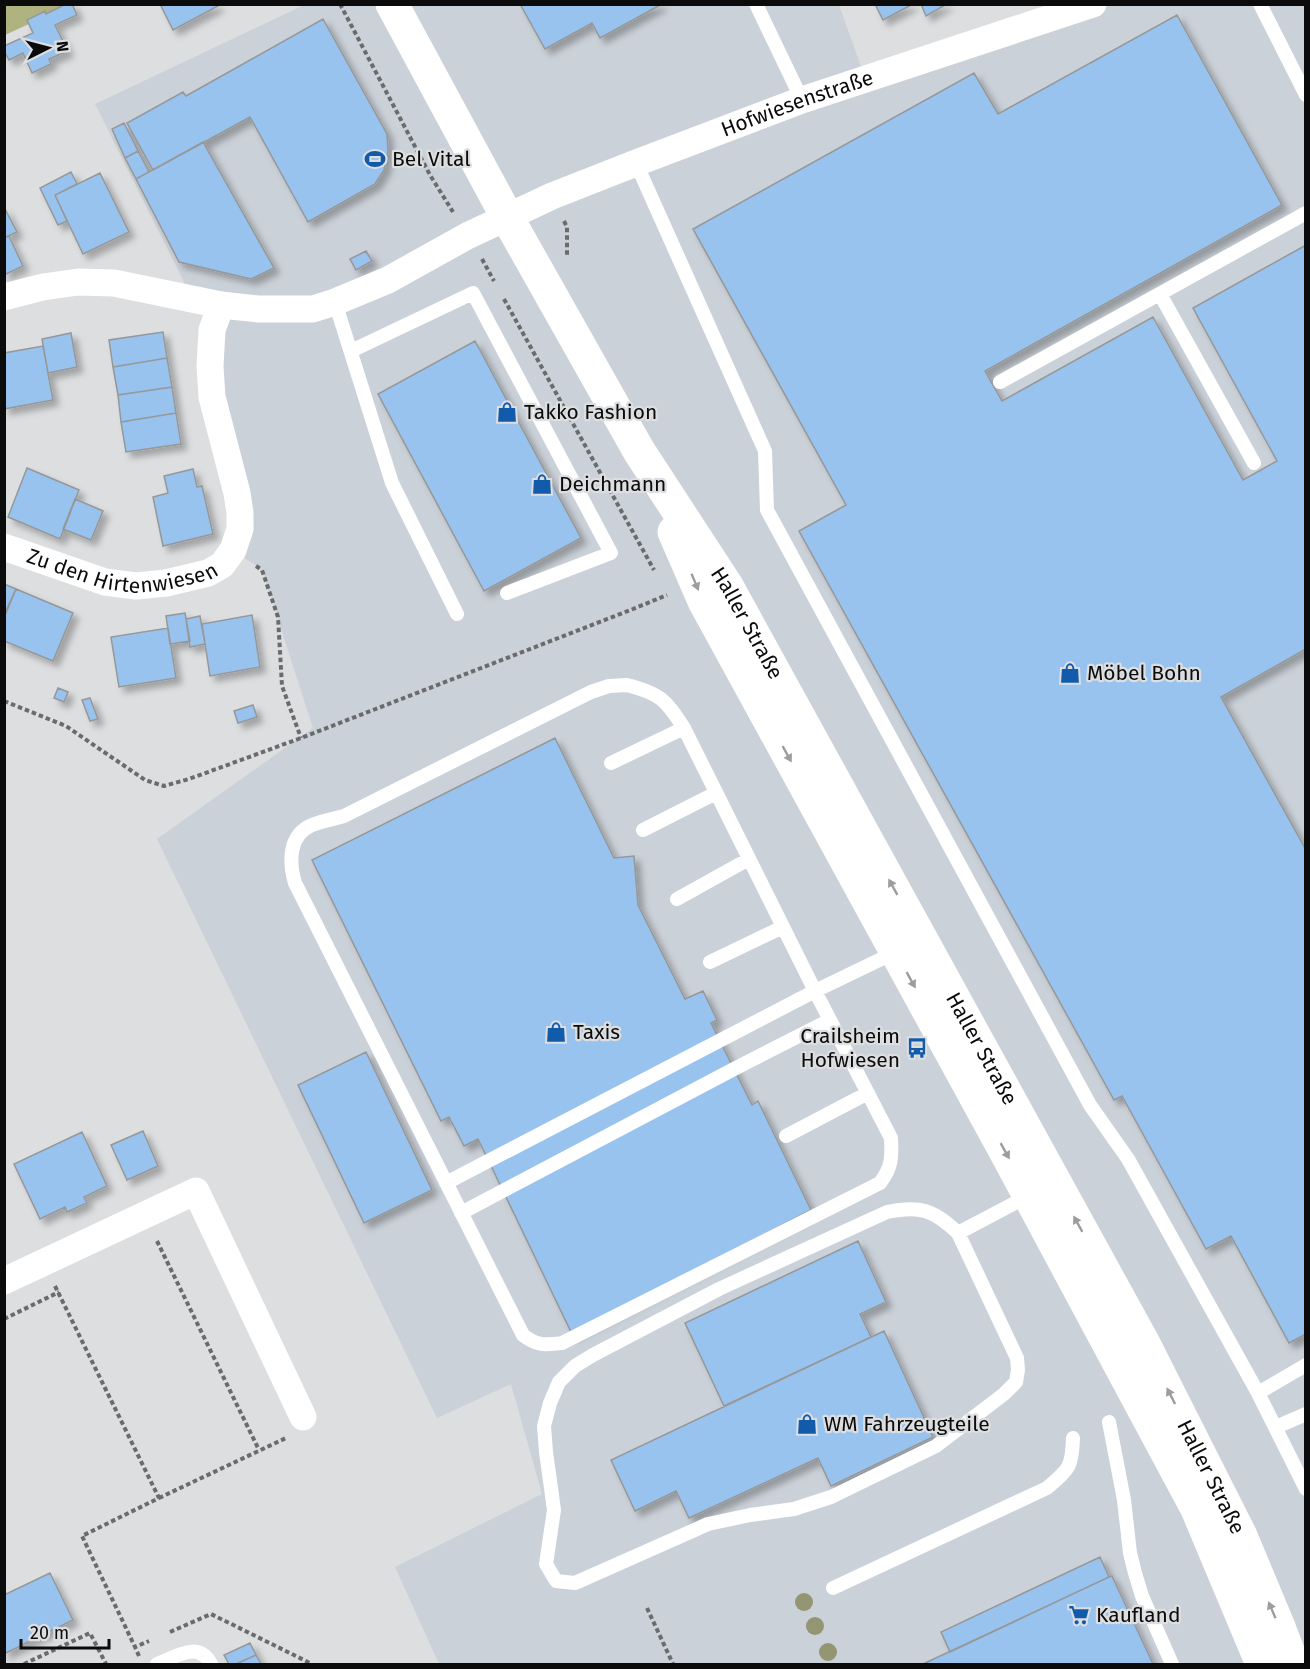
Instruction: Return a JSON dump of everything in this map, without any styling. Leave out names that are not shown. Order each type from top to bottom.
[{"type":"main road","name":"Haller Straße","points":[[392,4],[507,217],[639,451],[704,601],[908,945],[1042,1188],[1197,1509],[1262,1665]]},
{"type":"main road","name":"Haller Straße","points":[[1042,1188],[1143,1342],[1240,1536],[1293,1665]]},
{"type":"street","name":"Hofwiesenstraße","points":[[335,302],[388,280],[467,236],[552,196],[802,100],[1093,4]]},
{"type":"street","points":[[4,297],[42,287],[78,282],[114,283],[258,309],[313,309],[335,302]]},
{"type":"street","name":"Zu den Hirtenwiesen","points":[[4,547],[105,582],[136,586],[166,583],[208,573],[222,565],[233,550],[240,529],[240,513],[212,397],[210,366],[212,330],[221,304]]},
{"type":"street","points":[[4,1281],[196,1191],[303,1417]]},
{"type":"lane","points":[[756,4],[802,100]]},
{"type":"lane","points":[[1260,4],[1305,95]]},
{"type":"lane","points":[[636,163],[765,451],[767,510],[1090,1106],[1128,1159],[1258,1393],[1305,1489]]},
{"type":"lane","points":[[1000,382],[1305,213]]},
{"type":"lane","points":[[351,351],[473,293],[611,553],[507,593]]},
{"type":"lane","points":[[1160,294],[1254,463]]},
{"type":"lane","points":[[335,302],[392,483],[457,614]]},
{"type":"lane","points":[[627,685],[650,691],[669,704],[684,728],[891,1138],[892,1156],[889,1172],[880,1183],[562,1343],[539,1344],[523,1335],[295,883],[291,869],[292,851],[297,836],[310,826],[344,816],[591,692],[609,686],[627,685]]},
{"type":"lane","points":[[611,763],[684,728]]},
{"type":"lane","points":[[643,830],[716,793]]},
{"type":"lane","points":[[678,899],[749,859]]},
{"type":"lane","points":[[710,962],[783,927]]},
{"type":"lane","points":[[446,1183],[908,945]]},
{"type":"lane","points":[[461,1213],[830,1020]]},
{"type":"lane","points":[[786,1136],[868,1094]]},
{"type":"lane","points":[[958,1233],[1042,1188]]},
{"type":"lane","points":[[903,1209],[923,1210],[942,1217],[958,1233],[1017,1358],[1016,1382],[1005,1394],[936,1446],[831,1497],[794,1509],[708,1524],[575,1583],[556,1581],[546,1564],[554,1510],[544,1426],[549,1403],[559,1382],[575,1366],[719,1289],[886,1212],[903,1209]]},
{"type":"lane","points":[[1258,1393],[1305,1365]]},
{"type":"lane","points":[[1276,1427],[1305,1414]]},
{"type":"lane","points":[[1109,1422],[1124,1500],[1132,1563],[1142,1596],[1172,1665]]},
{"type":"lane","points":[[833,1588],[1047,1488],[1065,1473],[1072,1459],[1074,1438]]},
{"type":"lane","points":[[157,1665],[191,1651],[200,1653],[209,1660],[211,1665]]},
{"type":"path","points":[[233,550],[262,570],[278,617],[282,686],[301,738]]},
{"type":"path","points":[[4,701],[66,726],[145,780],[164,786],[301,738],[667,594]]},
{"type":"path","points":[[145,1215],[259,1450]]},
{"type":"path","points":[[44,1262],[159,1498]]},
{"type":"path","points":[[4,1318],[59,1292]]},
{"type":"path","points":[[135,1647],[82,1536],[290,1437],[303,1417]]},
{"type":"path","points":[[647,1608],[673,1665]]},
{"type":"path","points":[[24,1665],[90,1633],[106,1665]]},
{"type":"shaded area","points":[[304,5],[839,5],[862,69],[1047,5],[1305,5],[1305,1664],[439,1664],[395,1567],[542,1494],[511,1384],[437,1418],[157,839],[313,728],[262,570],[233,550],[212,397],[221,305],[190,298],[95,104]]},
{"type":"green space","points":[[4,5],[70,5],[5,35]]},
{"type":"building","points":[[66,4],[72,4],[77,15],[55,25],[68,51],[49,59],[51,64],[32,73],[23,53],[9,60],[4,46],[33,33],[27,20]]},
{"type":"building","points":[[160,4],[217,4],[218,6],[173,30]]},
{"type":"building","points":[[520,4],[662,4],[600,38],[592,23],[545,49]]},
{"type":"building","points":[[875,4],[913,4],[883,20]]},
{"type":"building","points":[[921,4],[947,4],[926,16]]},
{"type":"building","name":"Möbel Bohn","points":[[1177,15],[1282,205],[985,371],[1002,401],[1153,317],[1243,480],[1277,461],[1193,308],[1306,245],[1306,649],[1221,697],[1306,850],[1306,1334],[1289,1343],[1231,1236],[1206,1249],[1122,1096],[1114,1100],[799,531],[846,505],[693,229],[974,73],[998,114]]},
{"type":"building","points":[[323,19],[387,134],[388,151],[384,170],[375,184],[308,222],[250,117],[153,170],[127,123],[183,92],[186,96]]},
{"type":"building","points":[[124,123],[138,151],[125,158],[112,129]]},
{"type":"building","points":[[203,142],[274,268],[251,279],[179,262],[136,179]]},
{"type":"building","points":[[138,151],[149,172],[136,179],[125,158]]},
{"type":"building","points":[[71,172],[77,184],[55,195],[67,221],[58,225],[40,188]]},
{"type":"building","points":[[100,173],[129,232],[83,254],[55,195]]},
{"type":"building","points":[[4,207],[17,232],[4,238]]},
{"type":"building","points":[[9,236],[23,266],[4,275],[4,238]]},
{"type":"building","points":[[366,251],[372,261],[356,270],[350,259]]},
{"type":"building","points":[[163,332],[167,358],[113,367],[109,340]]},
{"type":"building","points":[[71,333],[77,367],[48,373],[42,339]]},
{"type":"building","points":[[475,341],[581,538],[484,591],[378,394]]},
{"type":"building","points":[[43,346],[53,400],[4,409],[4,353]]},
{"type":"building","points":[[167,358],[172,387],[118,395],[113,367]]},
{"type":"building","points":[[172,387],[176,413],[121,422],[118,395]]},
{"type":"building","points":[[176,413],[181,444],[126,452],[121,422]]},
{"type":"building","points":[[27,468],[79,490],[60,539],[8,517]]},
{"type":"building","points":[[193,469],[197,487],[202,486],[213,534],[163,546],[153,497],[168,493],[164,476]]},
{"type":"building","points":[[75,499],[103,511],[91,540],[63,529]]},
{"type":"building","points":[[4,584],[16,589],[6,613],[4,612]]},
{"type":"building","points":[[16,589],[73,613],[53,661],[4,641],[4,615]]},
{"type":"building","points":[[185,613],[190,641],[170,644],[166,616]]},
{"type":"building","points":[[252,615],[260,667],[210,676],[202,624]]},
{"type":"building","points":[[200,616],[205,644],[190,647],[186,619]]},
{"type":"building","points":[[168,628],[176,678],[119,687],[111,637]]},
{"type":"building","points":[[58,688],[68,692],[64,702],[54,698]]},
{"type":"building","points":[[90,698],[98,719],[90,721],[82,700]]},
{"type":"building","points":[[253,705],[257,717],[238,723],[234,711]]},
{"type":"building","name":"Taxis","points":[[555,738],[614,858],[634,856],[638,905],[685,999],[703,991],[717,1020],[711,1023],[752,1105],[758,1101],[811,1210],[572,1334],[478,1139],[464,1146],[449,1117],[441,1121],[312,860]]},
{"type":"building","points":[[366,1052],[432,1190],[364,1223],[298,1085]]},
{"type":"building","points":[[143,1131],[158,1166],[127,1180],[111,1145]]},
{"type":"building","points":[[82,1132],[107,1186],[84,1197],[87,1203],[67,1212],[65,1207],[40,1219],[14,1164]]},
{"type":"building","points":[[858,1241],[886,1302],[860,1314],[871,1337],[724,1406],[685,1323]]},
{"type":"building","name":"WM Fahrzeugteile","points":[[884,1331],[933,1437],[831,1486],[818,1458],[689,1518],[676,1491],[635,1511],[611,1460]]},
{"type":"building","points":[[1100,1557],[1109,1577],[950,1652],[941,1632]]},
{"type":"building","points":[[50,1573],[73,1620],[4,1654],[4,1595]]},
{"type":"building","name":"Kaufland","points":[[1112,1576],[1153,1664],[923,1664],[1109,1577]]},
{"type":"building","points":[[250,1643],[256,1655],[236,1664],[229,1664],[224,1655]]},
{"type":"building","points":[[256,1655],[261,1664],[236,1664]]},
{"type":"place","name":"Bel Vital","points":[[375,159]]},
{"type":"place","name":"Takko Fashion","points":[[507,412]]},
{"type":"place","name":"Deichmann","points":[[542,484]]},
{"type":"place","name":"Möbel Bohn","points":[[1070,673]]},
{"type":"place","name":"Taxis","points":[[556,1032]]},
{"type":"place","name":"Crailsheim Hofwiesen","points":[[917,1048]]},
{"type":"place","name":"WM Fahrzeugteile","points":[[807,1424]]},
{"type":"place","name":"Kaufland","points":[[1079,1615]]}]
